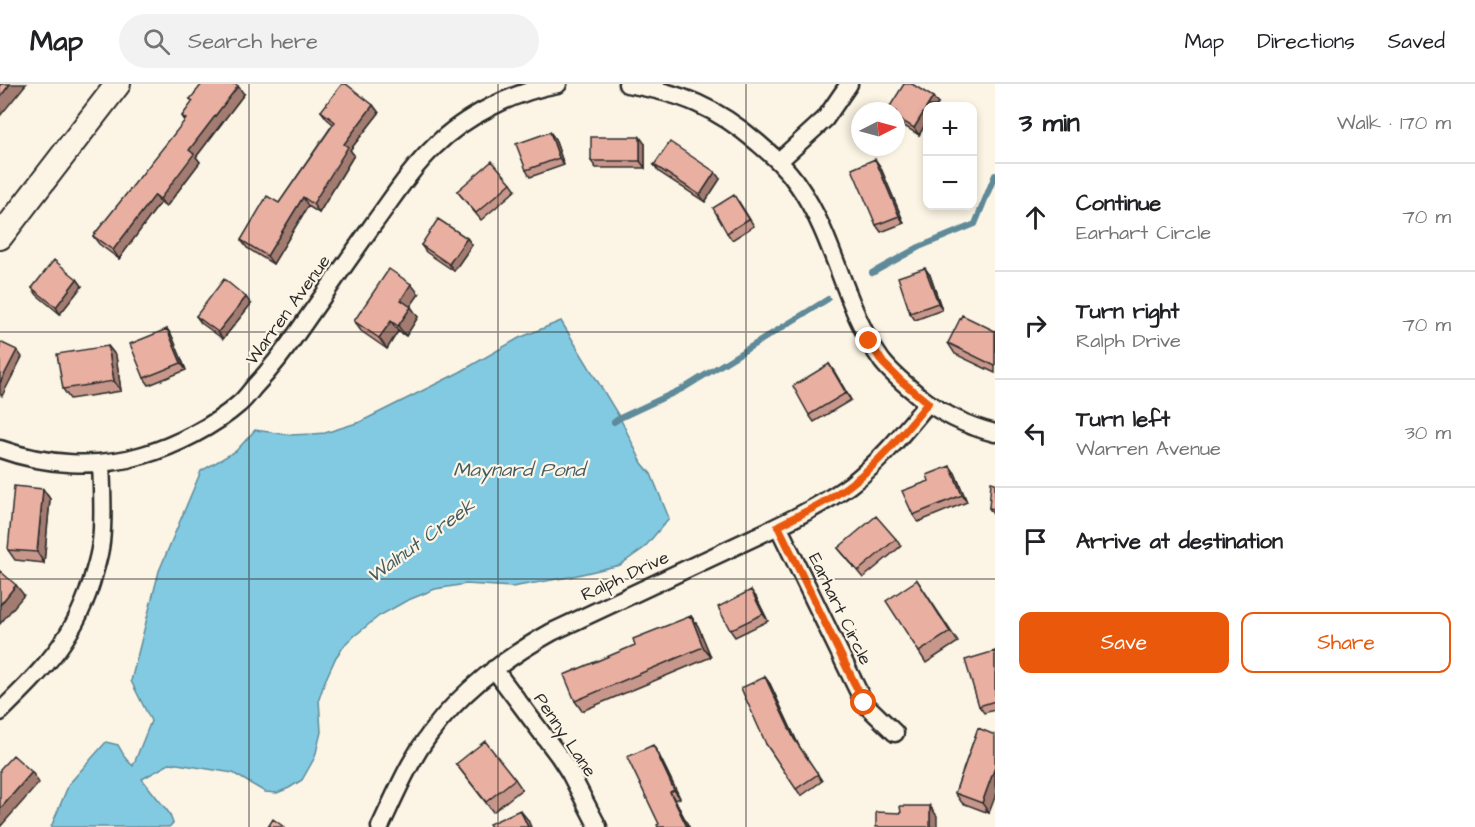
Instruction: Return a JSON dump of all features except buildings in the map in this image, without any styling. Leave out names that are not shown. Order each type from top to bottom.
[{"type":"main road","points":[[0,237],[118,84]]},
{"type":"street","name":"Warren Avenue","points":[[0,448],[17,455],[39,459],[101,464],[130,459],[169,446],[211,423],[239,404],[274,366],[401,185],[435,146],[474,116],[500,102],[526,92],[558,84]]},
{"type":"street","points":[[627,84],[670,92],[711,109],[739,127],[779,161],[799,185],[812,208],[869,341],[883,363],[928,403],[968,424],[995,433]]},
{"type":"street","points":[[779,161],[825,119],[849,84]]},
{"type":"street","name":"Ralph Drive","points":[[381,827],[410,764],[434,728],[467,692],[494,669],[523,648],[552,632],[778,526],[850,485],[889,450],[928,403]]},
{"type":"street","points":[[0,712],[64,643],[84,606],[101,543],[103,518],[101,464]]},
{"type":"street","name":"Earhart Circle","points":[[778,526],[864,703],[895,733]]},
{"type":"street","name":"Penny Lane","points":[[494,669],[559,756],[598,827]]},
{"type":"water","name":"Maynard Pond","points":[[561,321],[620,418],[642,463],[651,474],[669,518],[644,548],[620,565],[569,577],[512,587],[466,584],[435,589],[379,616],[347,642],[336,657],[319,699],[321,732],[315,757],[302,780],[289,788],[277,793],[265,792],[233,773],[171,763],[142,779],[169,813],[173,823],[169,827],[51,827],[69,784],[106,742],[118,745],[133,766],[151,721],[131,681],[159,571],[201,471],[236,451],[255,430],[290,435],[313,434],[325,433],[360,422],[460,372],[519,338]]},
{"type":"waterway","name":"Walnut Creek","points":[[872,273],[919,247],[975,224],[995,175]]},
{"type":"waterway","name":"Walnut Creek","points":[[614,422],[684,388],[828,299]]},
{"type":"route","points":[[864,703],[778,526],[850,485],[889,450],[928,403],[883,363],[869,341]]}]
